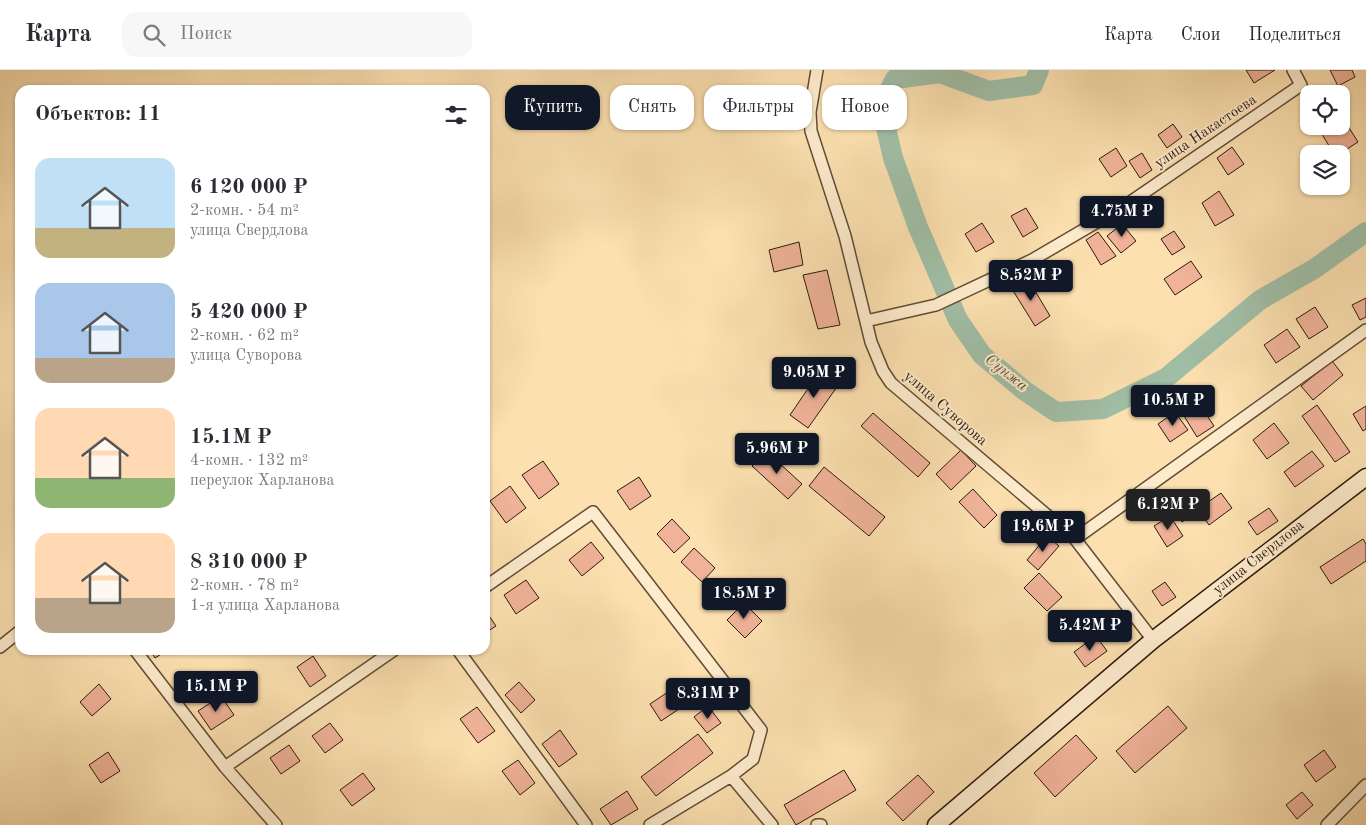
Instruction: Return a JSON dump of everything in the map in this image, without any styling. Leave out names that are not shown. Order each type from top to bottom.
[{"type":"street","name":"улица Суворова","points":[[818,70],[810,112],[811,131],[846,236],[866,321],[880,364],[891,383],[1075,539],[1153,640]]},
{"type":"street","name":"улица Накастоева","points":[[866,321],[936,305],[1032,260],[1126,205],[1301,85],[1293,70]]},
{"type":"street","points":[[1075,539],[1366,330]]},
{"type":"street","name":"улица Свердлова","points":[[936,825],[1153,640],[1366,476]]},
{"type":"street","points":[[490,583],[593,512],[761,730],[753,758],[731,776],[650,825]]},
{"type":"street","points":[[0,647],[15,635]]},
{"type":"street","points":[[139,655],[225,767],[276,825]]},
{"type":"street","points":[[225,767],[387,655]]},
{"type":"street","points":[[462,655],[586,825]]},
{"type":"street","points":[[731,776],[772,825]]},
{"type":"street","points":[[1327,825],[1366,786]]},
{"type":"building","points":[[1246,70],[1275,70],[1254,83]]},
{"type":"building","points":[[1330,70],[1352,70],[1355,77],[1338,85]]},
{"type":"building","points":[[1173,124],[1182,137],[1167,148],[1158,135]]},
{"type":"building","points":[[1350,129],[1358,142],[1350,147],[1350,145],[1329,145],[1322,135],[1350,135]]},
{"type":"building","points":[[1232,147],[1244,164],[1228,175],[1217,158]]},
{"type":"building","points":[[1116,148],[1127,166],[1111,177],[1099,159]]},
{"type":"building","points":[[1142,153],[1152,170],[1140,178],[1129,161]]},
{"type":"building","points":[[1219,191],[1234,215],[1215,226],[1202,203]]},
{"type":"building","points":[[1026,208],[1038,228],[1023,237],[1011,216]]},
{"type":"building","points":[[982,223],[994,242],[976,252],[965,234]]},
{"type":"building","points":[[1122,224],[1136,241],[1121,253],[1107,236]]},
{"type":"building","points":[[1174,231],[1185,247],[1172,255],[1161,239]]},
{"type":"building","points":[[1098,232],[1116,256],[1101,265],[1086,240]]},
{"type":"building","points":[[799,242],[803,265],[774,272],[769,250]]},
{"type":"building","points":[[1191,261],[1202,277],[1175,295],[1164,279]]},
{"type":"building","points":[[827,270],[840,325],[818,329],[803,275]]},
{"type":"building","points":[[1028,279],[1050,316],[1035,326],[1012,289]]},
{"type":"building","points":[[1366,298],[1366,317],[1360,320],[1352,305]]},
{"type":"building","points":[[1315,307],[1328,327],[1309,339],[1296,319]]},
{"type":"building","points":[[1287,329],[1300,347],[1276,363],[1264,345]]},
{"type":"building","points":[[1332,361],[1343,375],[1313,400],[1301,386]]},
{"type":"building","points":[[820,371],[839,384],[808,428],[790,415]]},
{"type":"building","points":[[1200,405],[1214,426],[1197,437],[1184,416]]},
{"type":"building","points":[[1317,405],[1350,452],[1335,462],[1302,416]]},
{"type":"building","points":[[1366,406],[1366,429],[1363,431],[1353,414]]},
{"type":"building","points":[[1175,412],[1188,430],[1170,442],[1158,424]]},
{"type":"building","points":[[873,413],[930,463],[918,477],[861,426]]},
{"type":"building","points":[[1274,423],[1289,443],[1267,459],[1253,440]]},
{"type":"building","points":[[961,450],[976,466],[951,490],[936,474]]},
{"type":"building","points":[[766,451],[802,484],[788,499],[752,466]]},
{"type":"building","points":[[1312,451],[1324,466],[1295,487],[1284,472]]},
{"type":"building","points":[[543,461],[559,484],[539,499],[522,475]]},
{"type":"building","points":[[824,467],[885,517],[869,536],[809,486]]},
{"type":"building","points":[[639,477],[651,496],[630,510],[617,491]]},
{"type":"building","points":[[510,486],[526,508],[506,523],[490,501]]},
{"type":"building","points":[[973,489],[997,515],[984,528],[959,502]]},
{"type":"building","points":[[1181,490],[1197,512],[1182,522],[1167,500]]},
{"type":"building","points":[[1221,493],[1232,508],[1209,525],[1198,509]]},
{"type":"building","points":[[1269,508],[1278,521],[1257,535],[1248,522]]},
{"type":"building","points":[[1170,516],[1183,536],[1167,547],[1154,526]]},
{"type":"building","points":[[672,519],[690,538],[674,553],[657,534]]},
{"type":"building","points":[[1047,536],[1059,546],[1038,570],[1027,560]]},
{"type":"building","points":[[1363,539],[1366,544],[1366,561],[1331,584],[1320,567]]},
{"type":"building","points":[[591,542],[604,558],[582,576],[569,560]]},
{"type":"building","points":[[694,548],[715,568],[702,582],[681,562]]},
{"type":"building","points":[[1039,573],[1062,597],[1047,611],[1024,588]]},
{"type":"building","points":[[526,580],[539,598],[516,614],[504,595]]},
{"type":"building","points":[[1165,582],[1176,597],[1162,606],[1152,591]]},
{"type":"building","points":[[744,603],[762,621],[745,638],[727,620]]},
{"type":"building","points":[[490,617],[496,626],[490,630]]},
{"type":"building","points":[[1096,636],[1107,651],[1085,667],[1074,652]]},
{"type":"building","points":[[313,656],[326,676],[310,687],[297,667]]},
{"type":"building","points":[[519,682],[535,700],[521,713],[505,695]]},
{"type":"building","points":[[99,684],[111,699],[92,716],[80,702]]},
{"type":"building","points":[[671,690],[682,707],[661,721],[650,704]]},
{"type":"building","points":[[221,696],[234,715],[211,730],[198,711]]},
{"type":"building","points":[[708,706],[721,723],[707,733],[694,717]]},
{"type":"building","points":[[1168,706],[1187,728],[1135,773],[1116,751]]},
{"type":"building","points":[[477,707],[495,731],[478,743],[460,719]]},
{"type":"building","points":[[330,723],[343,740],[325,753],[312,736]]},
{"type":"building","points":[[560,730],[577,754],[559,767],[542,744]]},
{"type":"building","points":[[698,734],[713,753],[656,796],[641,777]]},
{"type":"building","points":[[1076,735],[1097,758],[1055,797],[1034,773]]},
{"type":"building","points":[[289,745],[300,761],[281,774],[270,758]]},
{"type":"building","points":[[1324,750],[1336,767],[1316,782],[1304,765]]},
{"type":"building","points":[[108,752],[120,771],[101,783],[89,765]]},
{"type":"building","points":[[518,760],[535,783],[520,795],[502,771]]},
{"type":"building","points":[[844,770],[856,790],[796,825],[784,805]]},
{"type":"building","points":[[363,773],[375,789],[352,806],[340,790]]},
{"type":"building","points":[[918,775],[934,792],[903,821],[886,803]]},
{"type":"building","points":[[627,791],[638,809],[611,825],[600,809]]},
{"type":"building","points":[[1302,792],[1313,805],[1297,819],[1286,805]]},
{"type":"waterway","name":"Сунжа","points":[[1039,70],[1033,85],[989,91],[940,73],[895,79],[881,106],[893,158],[918,227],[958,320],[982,355],[1025,391],[1056,412],[1103,409],[1166,378],[1260,300],[1314,269],[1366,232]]}]
